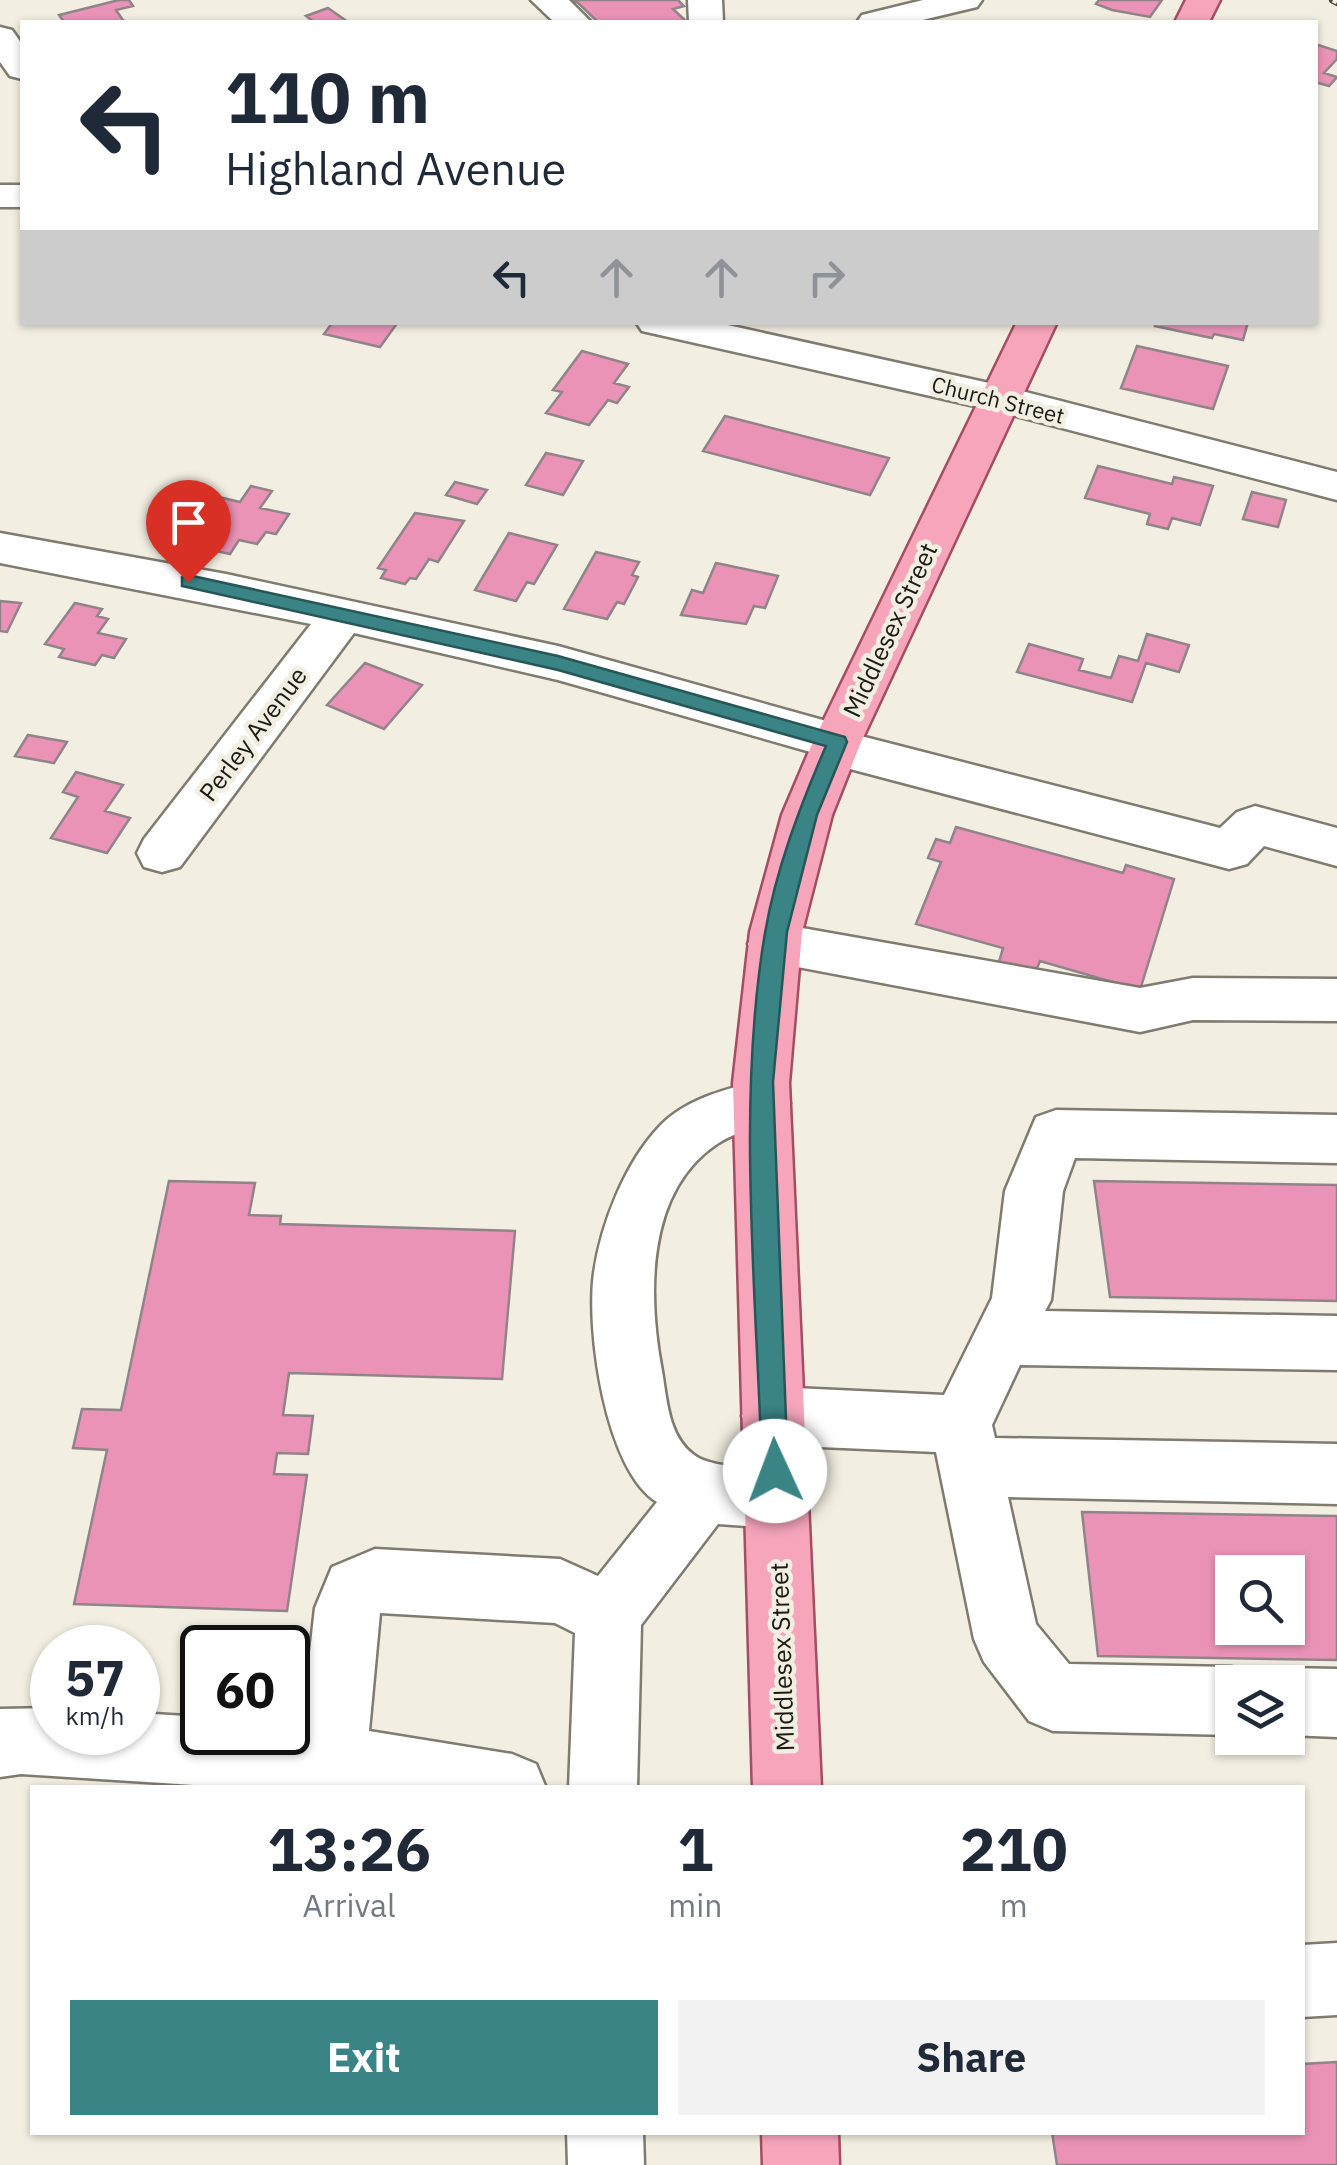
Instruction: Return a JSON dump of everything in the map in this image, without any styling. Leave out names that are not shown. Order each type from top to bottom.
[{"type":"main road","name":"Middlesex Street","points":[[787,1785],[762,1102],[774,944],[807,815],[836,745],[1035,325]]},
{"type":"main road","points":[[800,2135],[802,2165]]},
{"type":"street","points":[[548,0],[572,20]]},
{"type":"street","points":[[882,20],[960,0]]},
{"type":"street","points":[[0,37],[20,67]]},
{"type":"street","name":"Church Street","points":[[670,325],[998,398],[1337,486]]},
{"type":"street","points":[[0,548],[226,588],[558,663],[836,745],[1229,850],[1254,825],[1337,847]]},
{"type":"street","name":"Perley Avenue","points":[[162,852],[343,615]]},
{"type":"street","points":[[774,944],[1140,1010],[1193,999],[1334,987]]},
{"type":"street","points":[[762,1102],[723,1112],[689,1133],[655,1180],[638,1216],[622,1287],[636,1404],[654,1453],[670,1476],[703,1493],[776,1498]]},
{"type":"street","points":[[1215,1701],[1052,1697],[1007,1639],[966,1445],[1002,1338],[1021,1300],[1034,1191],[1056,1134],[1337,1139]]},
{"type":"street","points":[[1002,1338],[1337,1343]]},
{"type":"street","points":[[773,1416],[966,1445],[1337,1474]]},
{"type":"street","points":[[603,1785],[608,1616],[703,1493]]},
{"type":"street","points":[[332,1758],[348,1608],[355,1589],[375,1581],[560,1591],[608,1616]]},
{"type":"street","points":[[1305,1702],[1337,1703]]},
{"type":"street","points":[[0,1743],[21,1740],[332,1758],[494,1785]]},
{"type":"street","points":[[1305,1981],[1337,1979]]},
{"type":"street","points":[[606,2135],[606,2165]]},
{"type":"building","points":[[119,0],[129,0],[133,6],[116,10],[123,20],[63,20],[59,15]]},
{"type":"building","points":[[567,0],[678,0],[684,6],[673,9],[685,20],[596,20],[577,2],[571,4]]},
{"type":"building","points":[[1099,0],[1162,0],[1150,17],[1112,10],[1096,4]]},
{"type":"building","points":[[328,8],[345,20],[311,20],[306,16]]},
{"type":"building","points":[[1318,45],[1337,51],[1337,59],[1324,73],[1337,77],[1329,86],[1318,83]]},
{"type":"building","points":[[331,325],[396,325],[380,347],[324,334]]},
{"type":"building","points":[[1156,325],[1247,325],[1243,340]]},
{"type":"building","points":[[1137,346],[1228,366],[1213,409],[1121,388]]},
{"type":"building","points":[[582,351],[628,364],[614,383],[629,387],[617,403],[608,400],[589,425],[546,413],[562,392],[553,390]]},
{"type":"building","points":[[725,416],[889,458],[870,495],[703,451]]},
{"type":"building","points":[[546,453],[583,461],[563,495],[526,485]]},
{"type":"building","points":[[1098,466],[1172,484],[1174,477],[1213,486],[1200,525],[1172,518],[1168,529],[1147,524],[1150,514],[1085,498]]},
{"type":"building","points":[[455,482],[487,490],[477,504],[446,495]]},
{"type":"building","points":[[251,486],[272,491],[260,508],[289,514],[276,534],[266,532],[257,544],[239,540],[230,554],[190,545],[223,498],[240,502]]},
{"type":"building","points":[[1252,492],[1286,500],[1278,527],[1243,519]]},
{"type":"building","points":[[415,513],[464,521],[438,562],[429,559],[416,579],[410,578],[405,584],[381,578],[386,570],[378,568]]},
{"type":"building","points":[[509,533],[557,545],[534,584],[527,582],[516,601],[475,590]]},
{"type":"building","points":[[596,552],[639,562],[632,575],[638,577],[624,604],[617,602],[607,619],[564,609]]},
{"type":"building","points":[[716,563],[778,576],[765,608],[754,606],[746,624],[681,615],[692,590],[703,593]]},
{"type":"building","points":[[0,601],[21,603],[7,632],[0,631]]},
{"type":"building","points":[[75,603],[102,609],[97,616],[108,619],[98,633],[126,639],[114,658],[102,655],[95,665],[59,657],[64,649],[45,644]]},
{"type":"building","points":[[1147,634],[1189,645],[1179,672],[1146,663],[1132,702],[1017,672],[1029,644],[1083,659],[1079,670],[1111,678],[1119,656],[1138,661]]},
{"type":"building","points":[[365,663],[422,685],[384,729],[327,705]]},
{"type":"building","points":[[28,735],[67,742],[54,763],[15,756]]},
{"type":"building","points":[[76,772],[123,785],[105,811],[130,818],[107,853],[51,838],[78,797],[63,792]]},
{"type":"building","points":[[956,827],[1123,873],[1126,865],[1174,879],[1140,990],[1040,961],[1035,973],[999,962],[1003,948],[916,924],[941,862],[928,858],[936,839],[950,843]]},
{"type":"building","points":[[169,1181],[255,1183],[249,1215],[281,1216],[280,1224],[515,1231],[502,1379],[289,1373],[283,1415],[313,1416],[308,1454],[277,1453],[274,1474],[307,1475],[287,1611],[74,1604],[107,1450],[73,1448],[82,1409],[121,1410]]},
{"type":"building","points":[[1094,1181],[1337,1185],[1337,1301],[1110,1297]]},
{"type":"building","points":[[1082,1512],[1337,1516],[1337,1660],[1098,1656]]},
{"type":"building","points":[[1337,2062],[1337,2165],[1057,2165],[1052,2135],[1305,2135],[1305,2064]]},
{"type":"railway","points":[[1333,0],[1337,2]]},
{"type":"route","points":[[188,582],[558,663],[838,742],[807,815],[776,932],[762,1082],[775,1471]]}]
